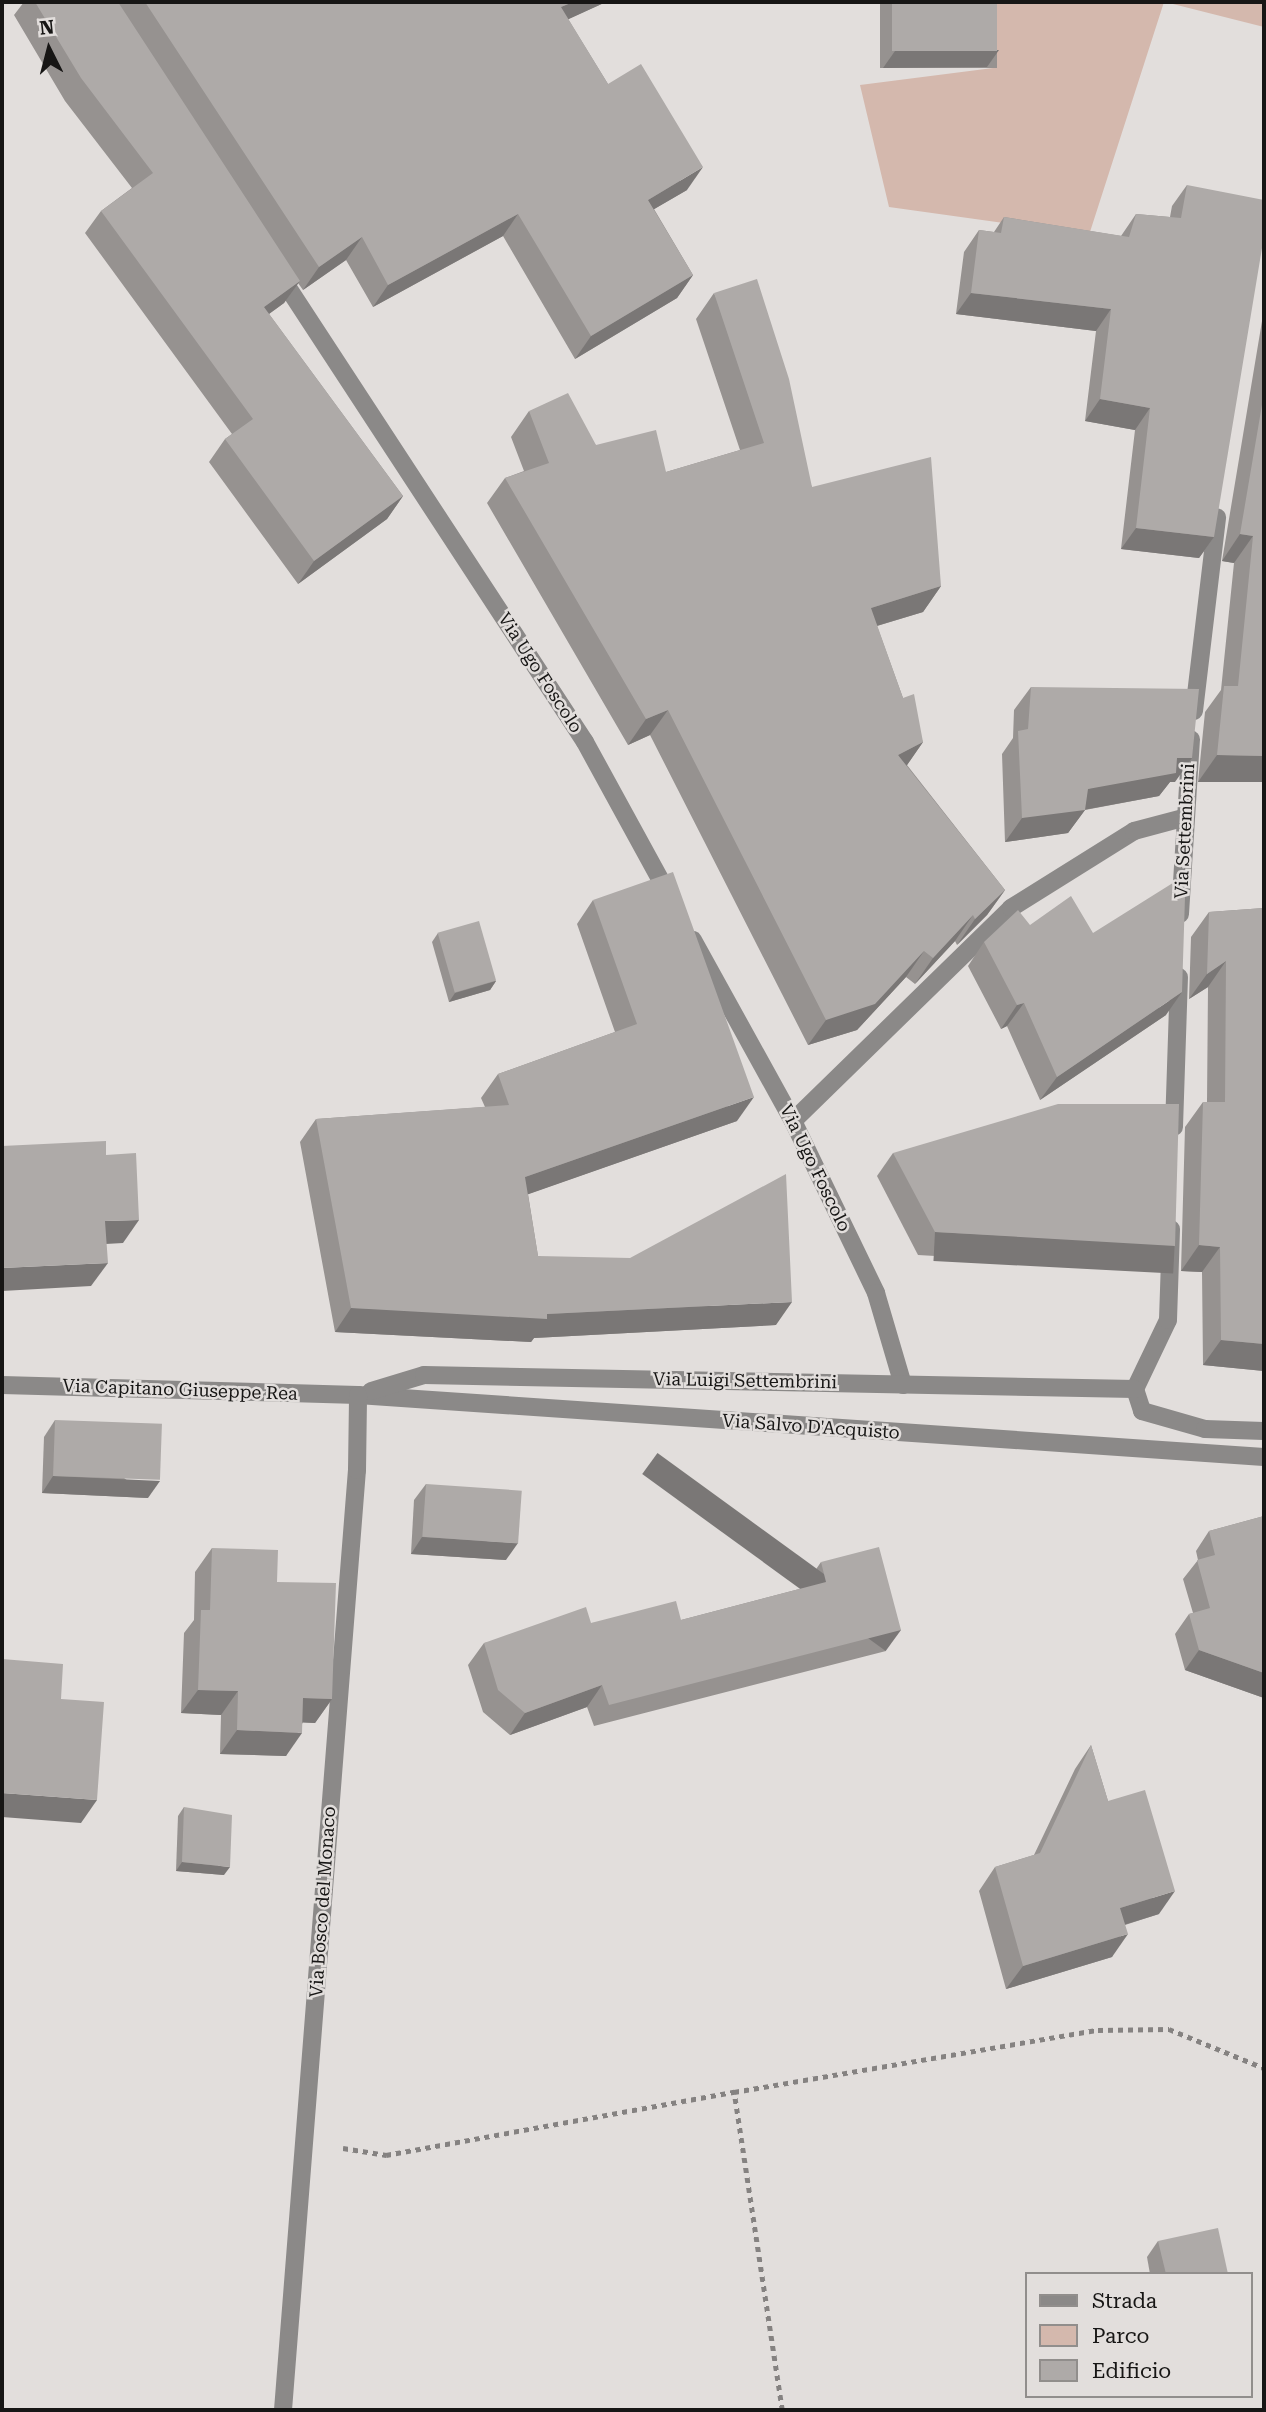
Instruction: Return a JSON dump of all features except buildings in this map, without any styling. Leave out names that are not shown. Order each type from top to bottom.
[{"type":"street","name":"Via Ugo Foscolo","points":[[268,256],[585,742],[793,1121],[876,1293],[903,1385]]},
{"type":"street","name":"Via Settembrini","points":[[1180,930],[1183,818],[1220,500]]},
{"type":"street","points":[[793,1121],[1011,908],[1134,831],[1183,818]]},
{"type":"street","points":[[1173,1153],[1179,958]]},
{"type":"street","points":[[1172,1208],[1168,1320],[1135,1389],[1142,1410],[1205,1429],[1264,1431]]},
{"type":"street","name":"Via Luigi Settembrini","points":[[358,1395],[424,1375],[1135,1389]]},
{"type":"street","name":"Via Capitano Giuseppe Rea","points":[[2,1385],[358,1395]]},
{"type":"street","name":"Via Salvo D'Acquisto","points":[[358,1395],[1264,1457]]},
{"type":"street","name":"Via Bosco del Monaco","points":[[284,2410],[357,1470],[358,1395]]},
{"type":"path","points":[[304,2142],[386,2155],[734,2092],[1098,2031],[1169,2029],[1264,2068]]},
{"type":"path","points":[[734,2092],[782,2410]]},
{"type":"green space","points":[[995,2],[1164,2],[1089,235],[889,207],[860,85],[993,68]]},
{"type":"green space","points":[[1165,2],[1264,2],[1264,27]]}]
